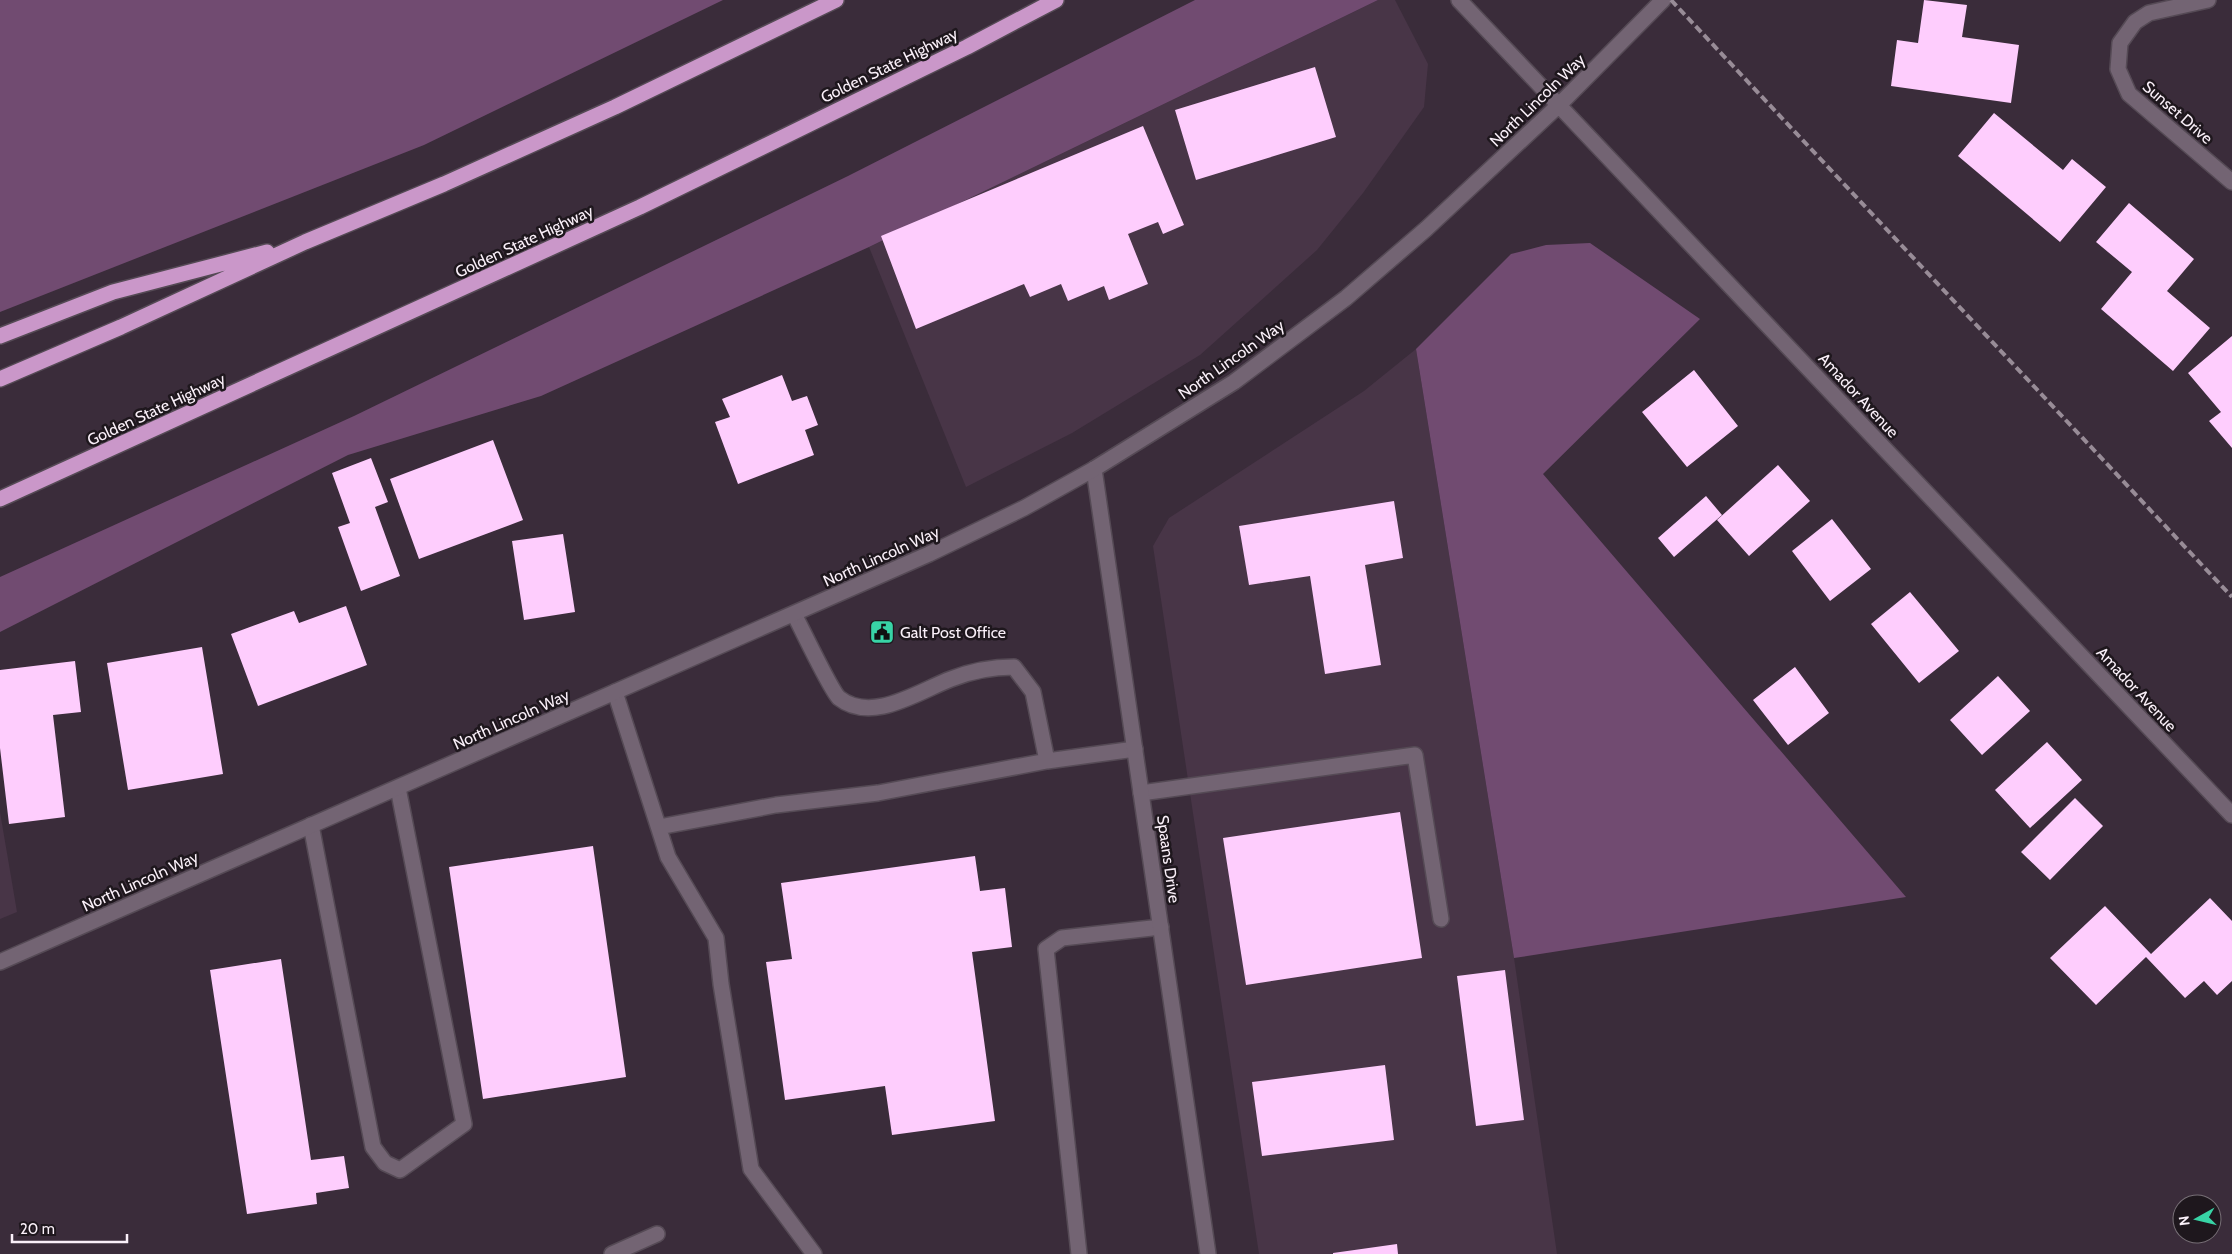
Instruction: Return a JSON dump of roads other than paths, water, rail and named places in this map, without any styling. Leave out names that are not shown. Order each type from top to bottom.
[{"type":"highway","points":[[0,379],[121,327],[305,242],[444,184],[606,111],[836,0]]},
{"type":"highway","name":"Golden State Highway","points":[[0,499],[640,207],[967,47],[1056,0]]},
{"type":"highway","points":[[0,336],[113,292],[305,242]]},
{"type":"highway","points":[[0,509],[68,469]]},
{"type":"street","name":"Amador Avenue","points":[[1459,0],[2232,815]]},
{"type":"street","name":"North Lincoln Way","points":[[0,962],[929,554],[1024,508],[1094,469],[1234,382],[1346,298],[1426,230],[1559,105],[1663,0]]},
{"type":"street","name":"Sunset Drive","points":[[2208,0],[2149,13],[2135,22],[2120,43],[2118,69],[2129,94],[2232,182]]},
{"type":"street","name":"Spaans Drive","points":[[1094,469],[1208,1254]]},
{"type":"street","points":[[794,614],[838,697],[861,708],[899,702],[951,679],[994,667],[1014,666],[1033,692],[1047,760]]},
{"type":"street","points":[[615,692],[668,857],[716,938],[722,994],[751,1169],[814,1254]]},
{"type":"street","points":[[659,827],[776,805],[878,793],[1047,760],[1135,749]]},
{"type":"street","points":[[1142,794],[1415,755],[1441,919]]},
{"type":"street","points":[[311,825],[373,1147],[385,1163],[400,1170],[464,1124],[398,788]]},
{"type":"street","points":[[1079,1254],[1046,949],[1062,938],[1161,927]]},
{"type":"street","points":[[612,1254],[657,1234]]},
{"type":"railway","points":[[1671,0],[2232,597]]},
{"type":"place","name":"Galt Post Office","points":[[882,632]]}]
